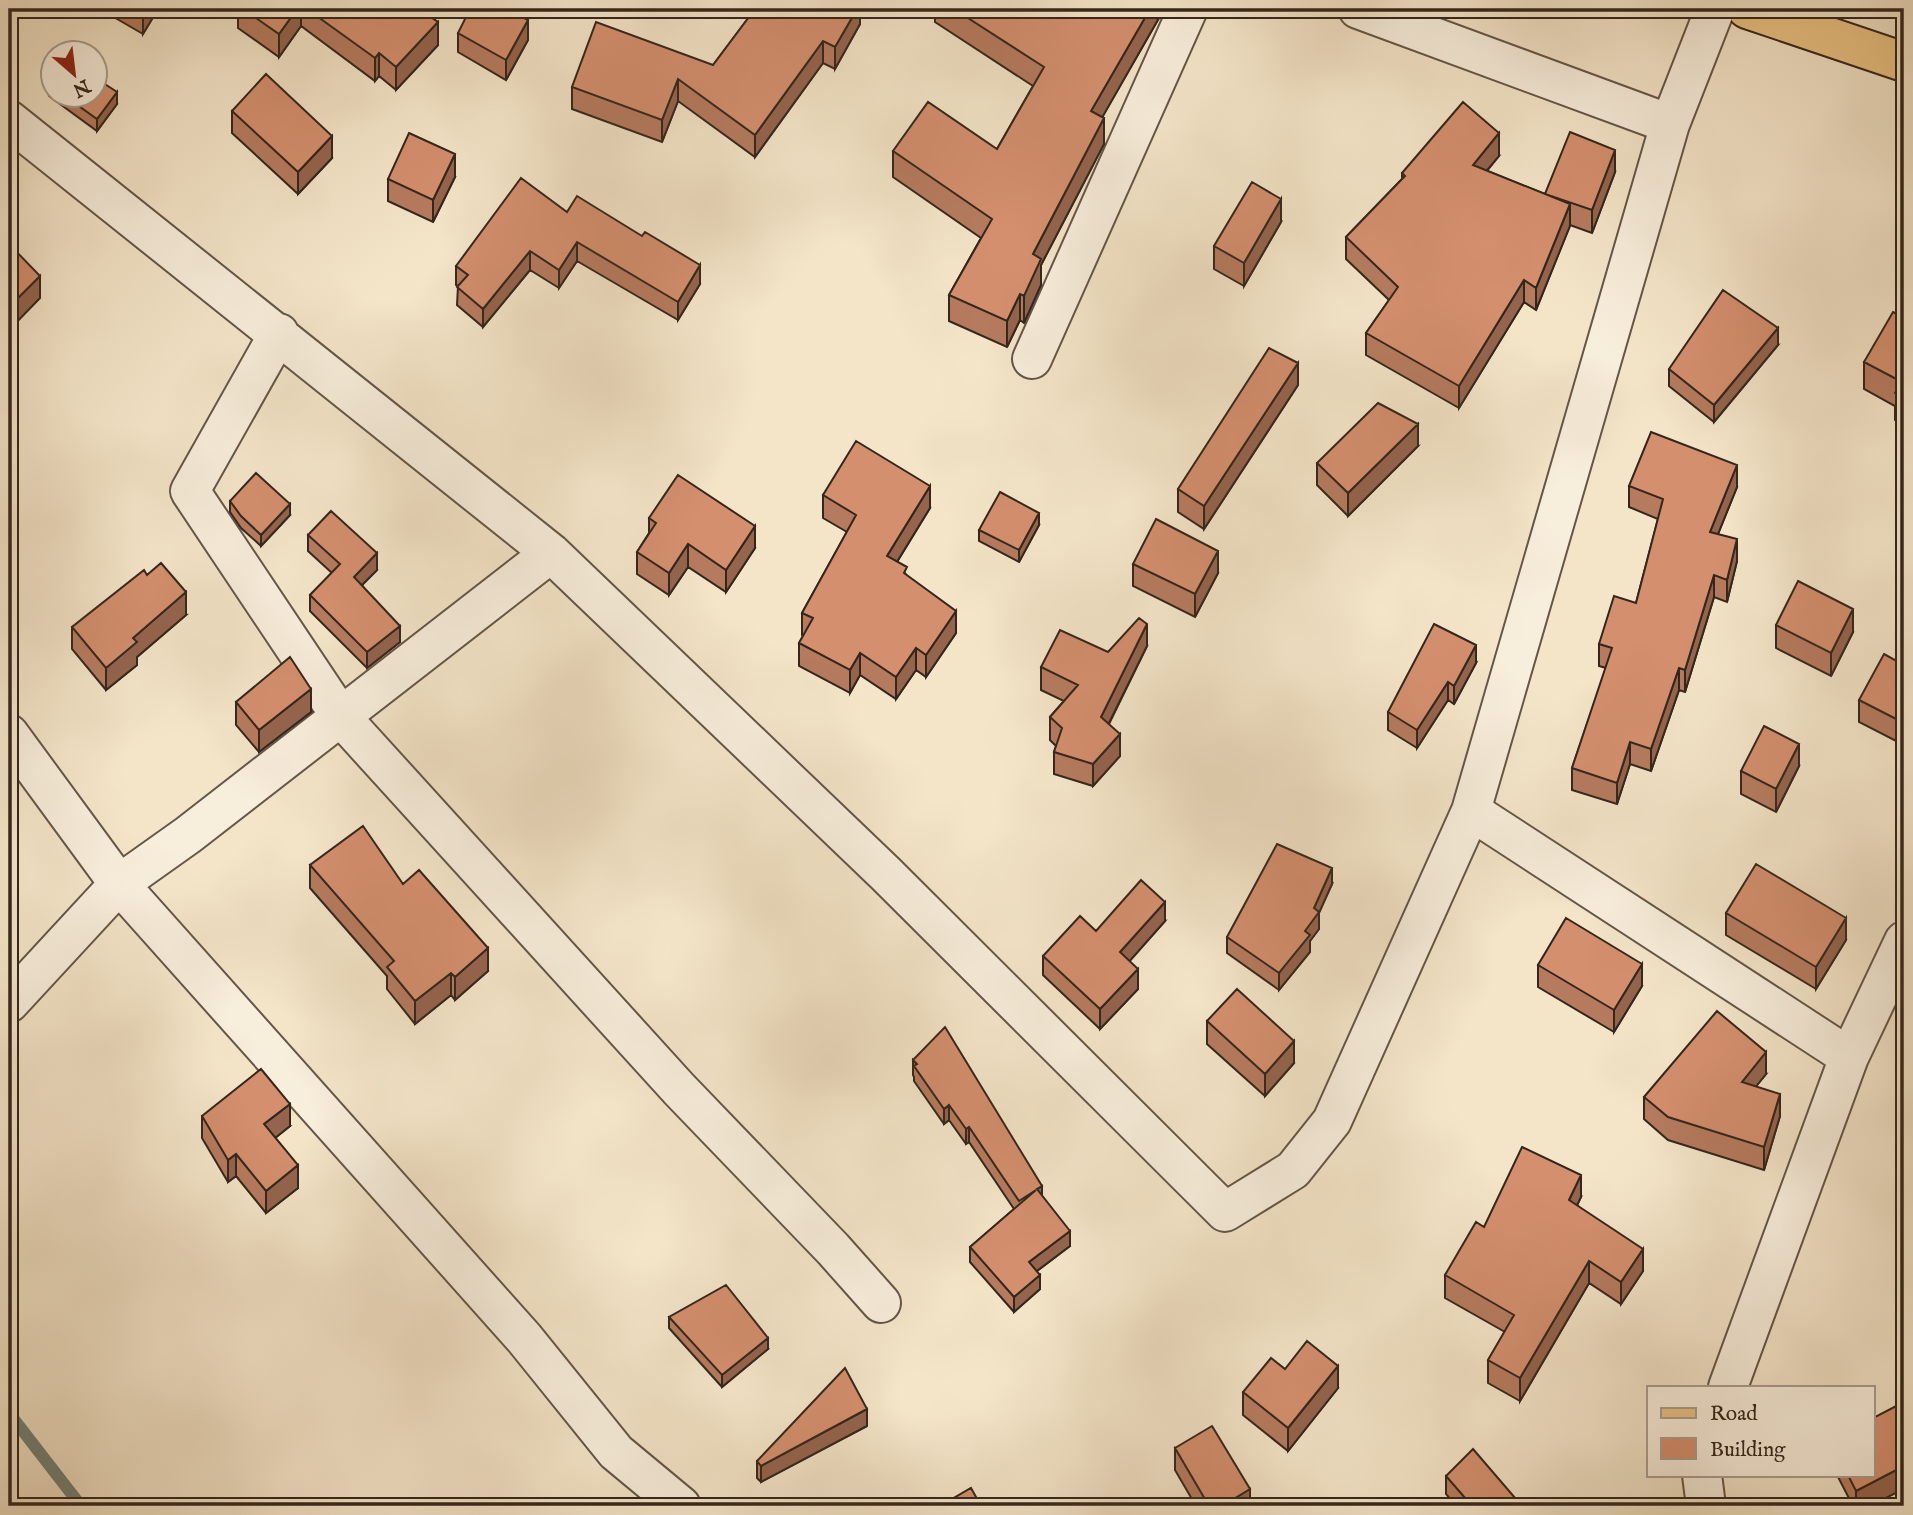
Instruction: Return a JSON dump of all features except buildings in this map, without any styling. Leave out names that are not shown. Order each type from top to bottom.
[{"type":"main road","points":[[1747,9],[1904,62]]},
{"type":"street","points":[[1032,359],[1188,9]]},
{"type":"street","points":[[1357,9],[1670,124]]},
{"type":"street","points":[[9,120],[551,552],[886,873],[1225,1212],[1293,1170],[1332,1121],[1471,811],[1670,124],[1714,9]]},
{"type":"street","points":[[279,333],[190,491],[341,717],[679,1089],[833,1249],[881,1303]]},
{"type":"street","points":[[9,1003],[118,884],[188,835],[551,552]]},
{"type":"street","points":[[9,734],[118,884],[524,1338],[616,1452],[681,1506]]},
{"type":"street","points":[[1471,811],[1849,1057]]},
{"type":"street","points":[[1728,1386],[1849,1057],[1904,941]]},
{"type":"street","points":[[1702,1476],[1706,1506]]},
{"type":"waterway","points":[[9,1413],[81,1506]]}]
